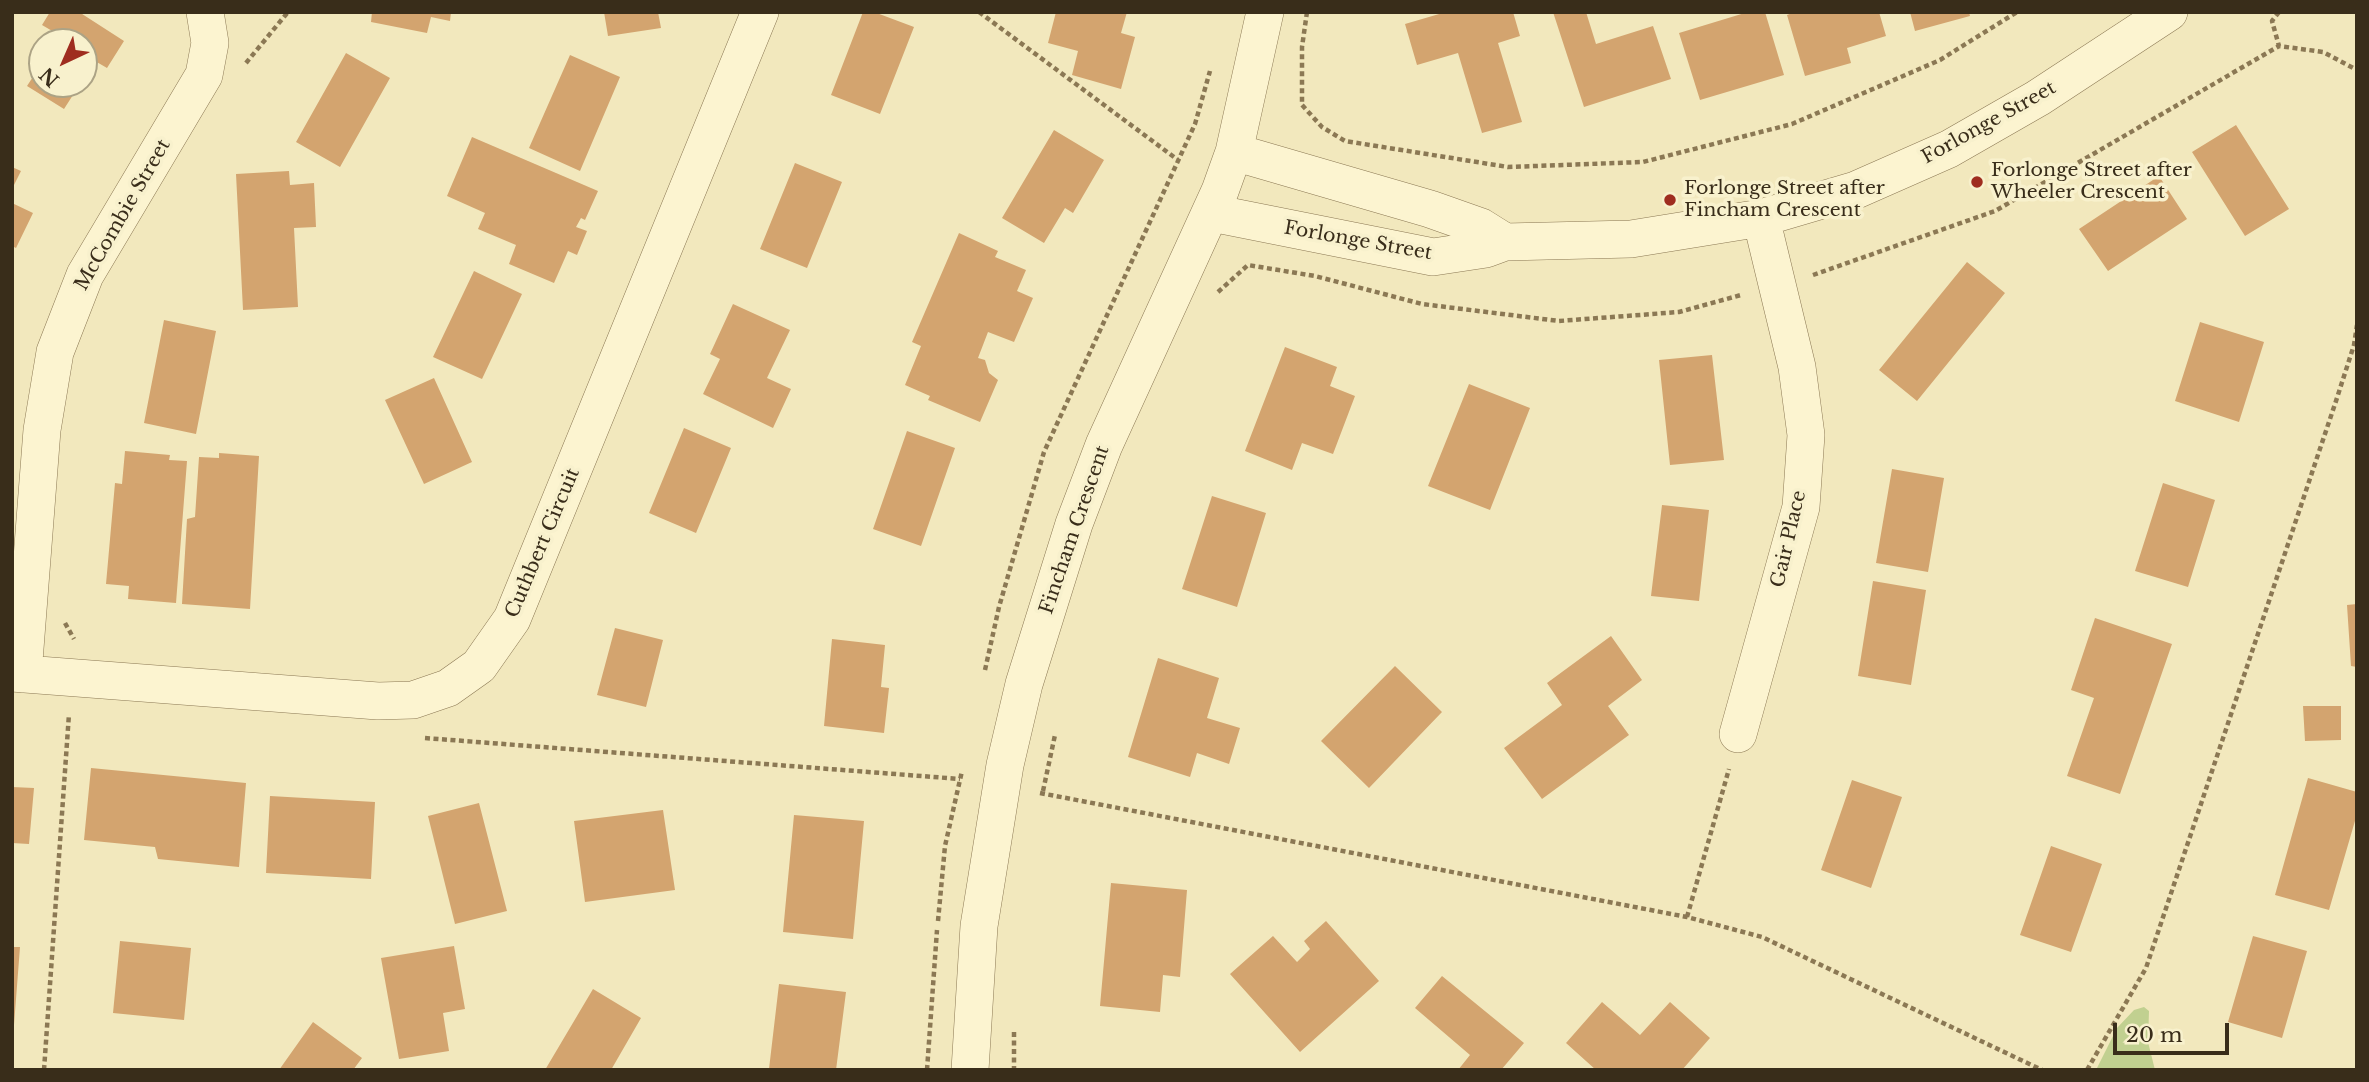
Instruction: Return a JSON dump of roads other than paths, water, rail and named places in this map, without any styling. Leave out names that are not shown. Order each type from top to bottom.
[{"type":"street","name":"McCombie Street","points":[[18,673],[42,430],[55,352],[85,275],[204,75],[210,43],[205,12]]},
{"type":"street","name":"Cuthbert Circuit","points":[[18,673],[66,699],[378,701],[413,700],[448,688],[479,666],[512,619],[760,12]]},
{"type":"street","name":"Fincham Crescent","points":[[970,1070],[979,926],[1002,786],[1024,684],[1074,524],[1104,444],[1212,213],[1234,152],[1265,12]]},
{"type":"street","name":"Forlonge Street","points":[[1212,213],[1433,257],[1486,249],[1505,242],[1631,239],[1761,218],[1856,190],[1949,149],[2038,98],[2169,12]]},
{"type":"street","name":"Forlonge Street","points":[[1234,152],[1430,209],[1481,228],[1505,242]]},
{"type":"street","name":"Gair Place","points":[[1738,734],[1801,507],[1806,435],[1797,367],[1761,218]]},
{"type":"place","name":"Forlonge Street after Wheeler Crescent","points":[[1977,182]]},
{"type":"place","name":"Forlonge Street after Fincham Crescent","points":[[1670,200]]}]
